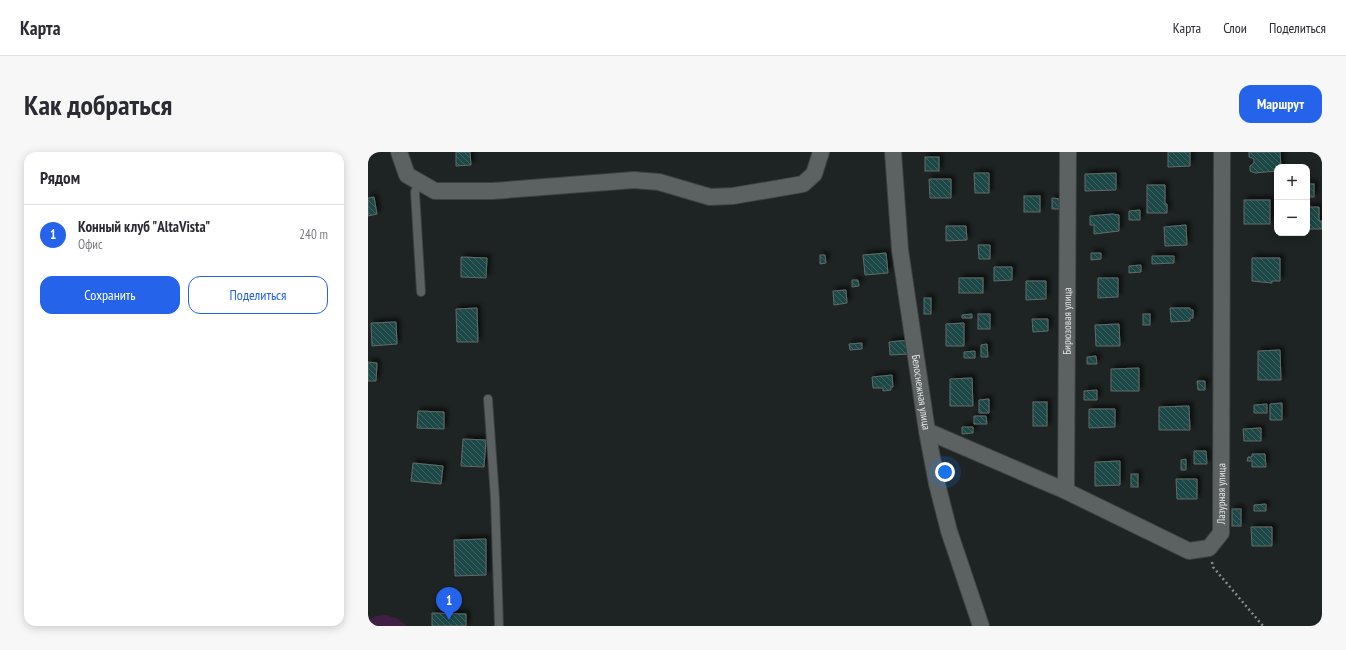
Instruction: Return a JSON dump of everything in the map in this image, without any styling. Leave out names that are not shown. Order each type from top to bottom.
[{"type":"street","points":[[399,152],[407,175],[435,191],[465,192],[505,190],[634,180],[659,182],[710,197],[733,196],[803,184],[814,174],[821,152]]},
{"type":"street","name":"Белоснежная улица","points":[[893,152],[900,250],[927,431],[937,484],[949,531],[982,626]]},
{"type":"street","name":"Бирюзовая улица","points":[[1066,491],[1068,152]]},
{"type":"street","name":"Лазурная улица","points":[[1209,548],[1221,533],[1222,152]]},
{"type":"street","points":[[927,431],[1066,491],[1189,551],[1209,548]]},
{"type":"lane","points":[[419,182],[415,192],[421,292]]},
{"type":"lane","points":[[488,400],[495,498],[499,626]]},
{"type":"path","points":[[1209,548],[1213,567],[1263,626]]},
{"type":"shaded area","points":[[386,615],[396,618],[407,626],[368,626],[368,620],[376,616]]},
{"type":"building","points":[[456,152],[470,152],[471,165],[456,166]]},
{"type":"building","points":[[1168,152],[1190,152],[1190,166],[1168,167]]},
{"type":"building","points":[[1249,152],[1280,152],[1281,164],[1274,164],[1274,171],[1255,173],[1250,171],[1250,166],[1254,163],[1254,159],[1249,157]]},
{"type":"building","points":[[925,157],[939,157],[939,171],[925,171]]},
{"type":"building","points":[[974,173],[989,173],[989,193],[975,193]]},
{"type":"building","points":[[1116,173],[1116,190],[1085,191],[1085,174]]},
{"type":"building","points":[[929,179],[951,179],[951,198],[930,198]]},
{"type":"building","points":[[1310,184],[1314,184],[1314,197],[1310,197]]},
{"type":"building","points":[[1147,185],[1165,185],[1165,204],[1167,204],[1167,213],[1147,213]]},
{"type":"building","points":[[1024,196],[1040,196],[1040,212],[1024,212]]},
{"type":"building","points":[[374,197],[377,214],[368,216],[368,198]]},
{"type":"building","points":[[1052,198],[1062,199],[1061,209],[1052,209]]},
{"type":"building","points":[[1244,200],[1270,200],[1270,224],[1244,224]]},
{"type":"building","points":[[1310,207],[1319,207],[1319,221],[1322,221],[1322,229],[1310,229]]},
{"type":"building","points":[[1140,210],[1140,220],[1129,220],[1129,211]]},
{"type":"building","points":[[1112,214],[1119,215],[1119,231],[1094,234],[1094,225],[1090,225],[1090,216]]},
{"type":"building","points":[[1186,225],[1187,245],[1165,246],[1164,227]]},
{"type":"building","points":[[946,226],[966,226],[967,240],[946,241]]},
{"type":"building","points":[[978,245],[990,245],[990,259],[979,259]]},
{"type":"building","points":[[886,253],[888,273],[865,275],[863,255]]},
{"type":"building","points":[[1091,253],[1101,253],[1101,259],[1091,260]]},
{"type":"building","points":[[820,255],[825,255],[826,263],[820,264]]},
{"type":"building","points":[[1152,256],[1174,256],[1174,263],[1152,264]]},
{"type":"building","points":[[461,257],[487,258],[486,278],[461,277]]},
{"type":"building","points":[[1252,258],[1280,258],[1280,281],[1272,281],[1272,283],[1252,281]]},
{"type":"building","points":[[1141,265],[1141,272],[1129,273],[1129,266]]},
{"type":"building","points":[[994,267],[1012,267],[1012,280],[994,281]]},
{"type":"building","points":[[959,278],[983,278],[983,293],[959,293]]},
{"type":"building","points":[[1098,278],[1118,278],[1118,297],[1098,298]]},
{"type":"building","points":[[852,280],[858,280],[859,286],[852,287]]},
{"type":"building","points":[[1026,281],[1046,281],[1046,299],[1026,300]]},
{"type":"building","points":[[846,290],[847,303],[834,305],[833,291]]},
{"type":"building","points":[[924,298],[931,298],[931,314],[924,314]]},
{"type":"building","points":[[477,308],[478,342],[457,342],[456,309]]},
{"type":"building","points":[[1170,308],[1190,308],[1190,310],[1193,310],[1193,318],[1190,318],[1190,321],[1171,322]]},
{"type":"building","points":[[972,314],[972,318],[962,318],[962,315]]},
{"type":"building","points":[[978,314],[990,314],[990,329],[978,329]]},
{"type":"building","points":[[1143,314],[1150,314],[1150,325],[1143,325]]},
{"type":"building","points":[[1032,319],[1048,319],[1048,331],[1033,332]]},
{"type":"building","points":[[396,322],[397,344],[372,346],[371,323]]},
{"type":"building","points":[[964,323],[964,346],[946,346],[946,324]]},
{"type":"building","points":[[1119,324],[1120,346],[1096,346],[1095,325]]},
{"type":"building","points":[[909,340],[910,354],[890,355],[889,342]]},
{"type":"building","points":[[862,343],[862,349],[850,350],[849,344]]},
{"type":"building","points":[[987,344],[988,357],[981,357],[981,345]]},
{"type":"building","points":[[1280,350],[1281,380],[1258,380],[1258,351]]},
{"type":"building","points":[[975,351],[975,358],[964,358],[964,352]]},
{"type":"building","points":[[1096,356],[1097,364],[1087,364],[1087,357]]},
{"type":"building","points":[[368,362],[377,363],[376,381],[368,381]]},
{"type":"building","points":[[1139,368],[1139,391],[1111,391],[1111,369]]},
{"type":"building","points":[[892,375],[893,387],[891,387],[891,390],[883,391],[883,388],[873,388],[872,377]]},
{"type":"building","points":[[972,378],[973,406],[950,406],[950,379]]},
{"type":"building","points":[[1197,381],[1205,381],[1205,390],[1198,390]]},
{"type":"building","points":[[1097,390],[1097,400],[1084,400],[1084,391]]},
{"type":"building","points":[[989,399],[989,413],[979,413],[979,400]]},
{"type":"building","points":[[1033,402],[1047,402],[1047,426],[1033,426]]},
{"type":"building","points":[[1282,403],[1282,420],[1270,420],[1270,404]]},
{"type":"building","points":[[1267,404],[1267,413],[1254,413],[1254,405]]},
{"type":"building","points":[[1189,406],[1190,430],[1159,430],[1159,407]]},
{"type":"building","points":[[1089,409],[1115,409],[1115,427],[1089,428]]},
{"type":"building","points":[[418,411],[444,412],[444,429],[417,428]]},
{"type":"building","points":[[974,416],[986,416],[987,424],[974,424]]},
{"type":"building","points":[[962,427],[973,427],[973,433],[962,434]]},
{"type":"building","points":[[1261,428],[1261,441],[1244,441],[1243,429]]},
{"type":"building","points":[[463,439],[486,440],[484,467],[461,466]]},
{"type":"building","points":[[1194,451],[1206,451],[1207,464],[1194,464]]},
{"type":"building","points":[[1252,454],[1265,454],[1266,467],[1252,467],[1252,461],[1247,461],[1248,457],[1252,457]]},
{"type":"building","points":[[1186,459],[1186,470],[1181,470],[1181,460]]},
{"type":"building","points":[[1120,461],[1120,485],[1095,486],[1095,462]]},
{"type":"building","points":[[413,463],[443,466],[441,484],[411,481]]},
{"type":"building","points":[[1131,474],[1138,474],[1138,487],[1131,487]]},
{"type":"building","points":[[1176,479],[1197,479],[1197,499],[1177,499]]},
{"type":"building","points":[[1266,504],[1266,511],[1254,511],[1254,505]]},
{"type":"building","points":[[1232,509],[1241,509],[1241,526],[1232,526]]},
{"type":"building","points":[[1251,527],[1272,527],[1272,546],[1252,546]]},
{"type":"building","points":[[486,539],[486,575],[455,576],[454,540]]},
{"type":"building","points":[[432,613],[466,614],[466,626],[432,626]]},
{"type":"place","name":"Конный клуб \"AltaVista\"","points":[[449,620]]}]
